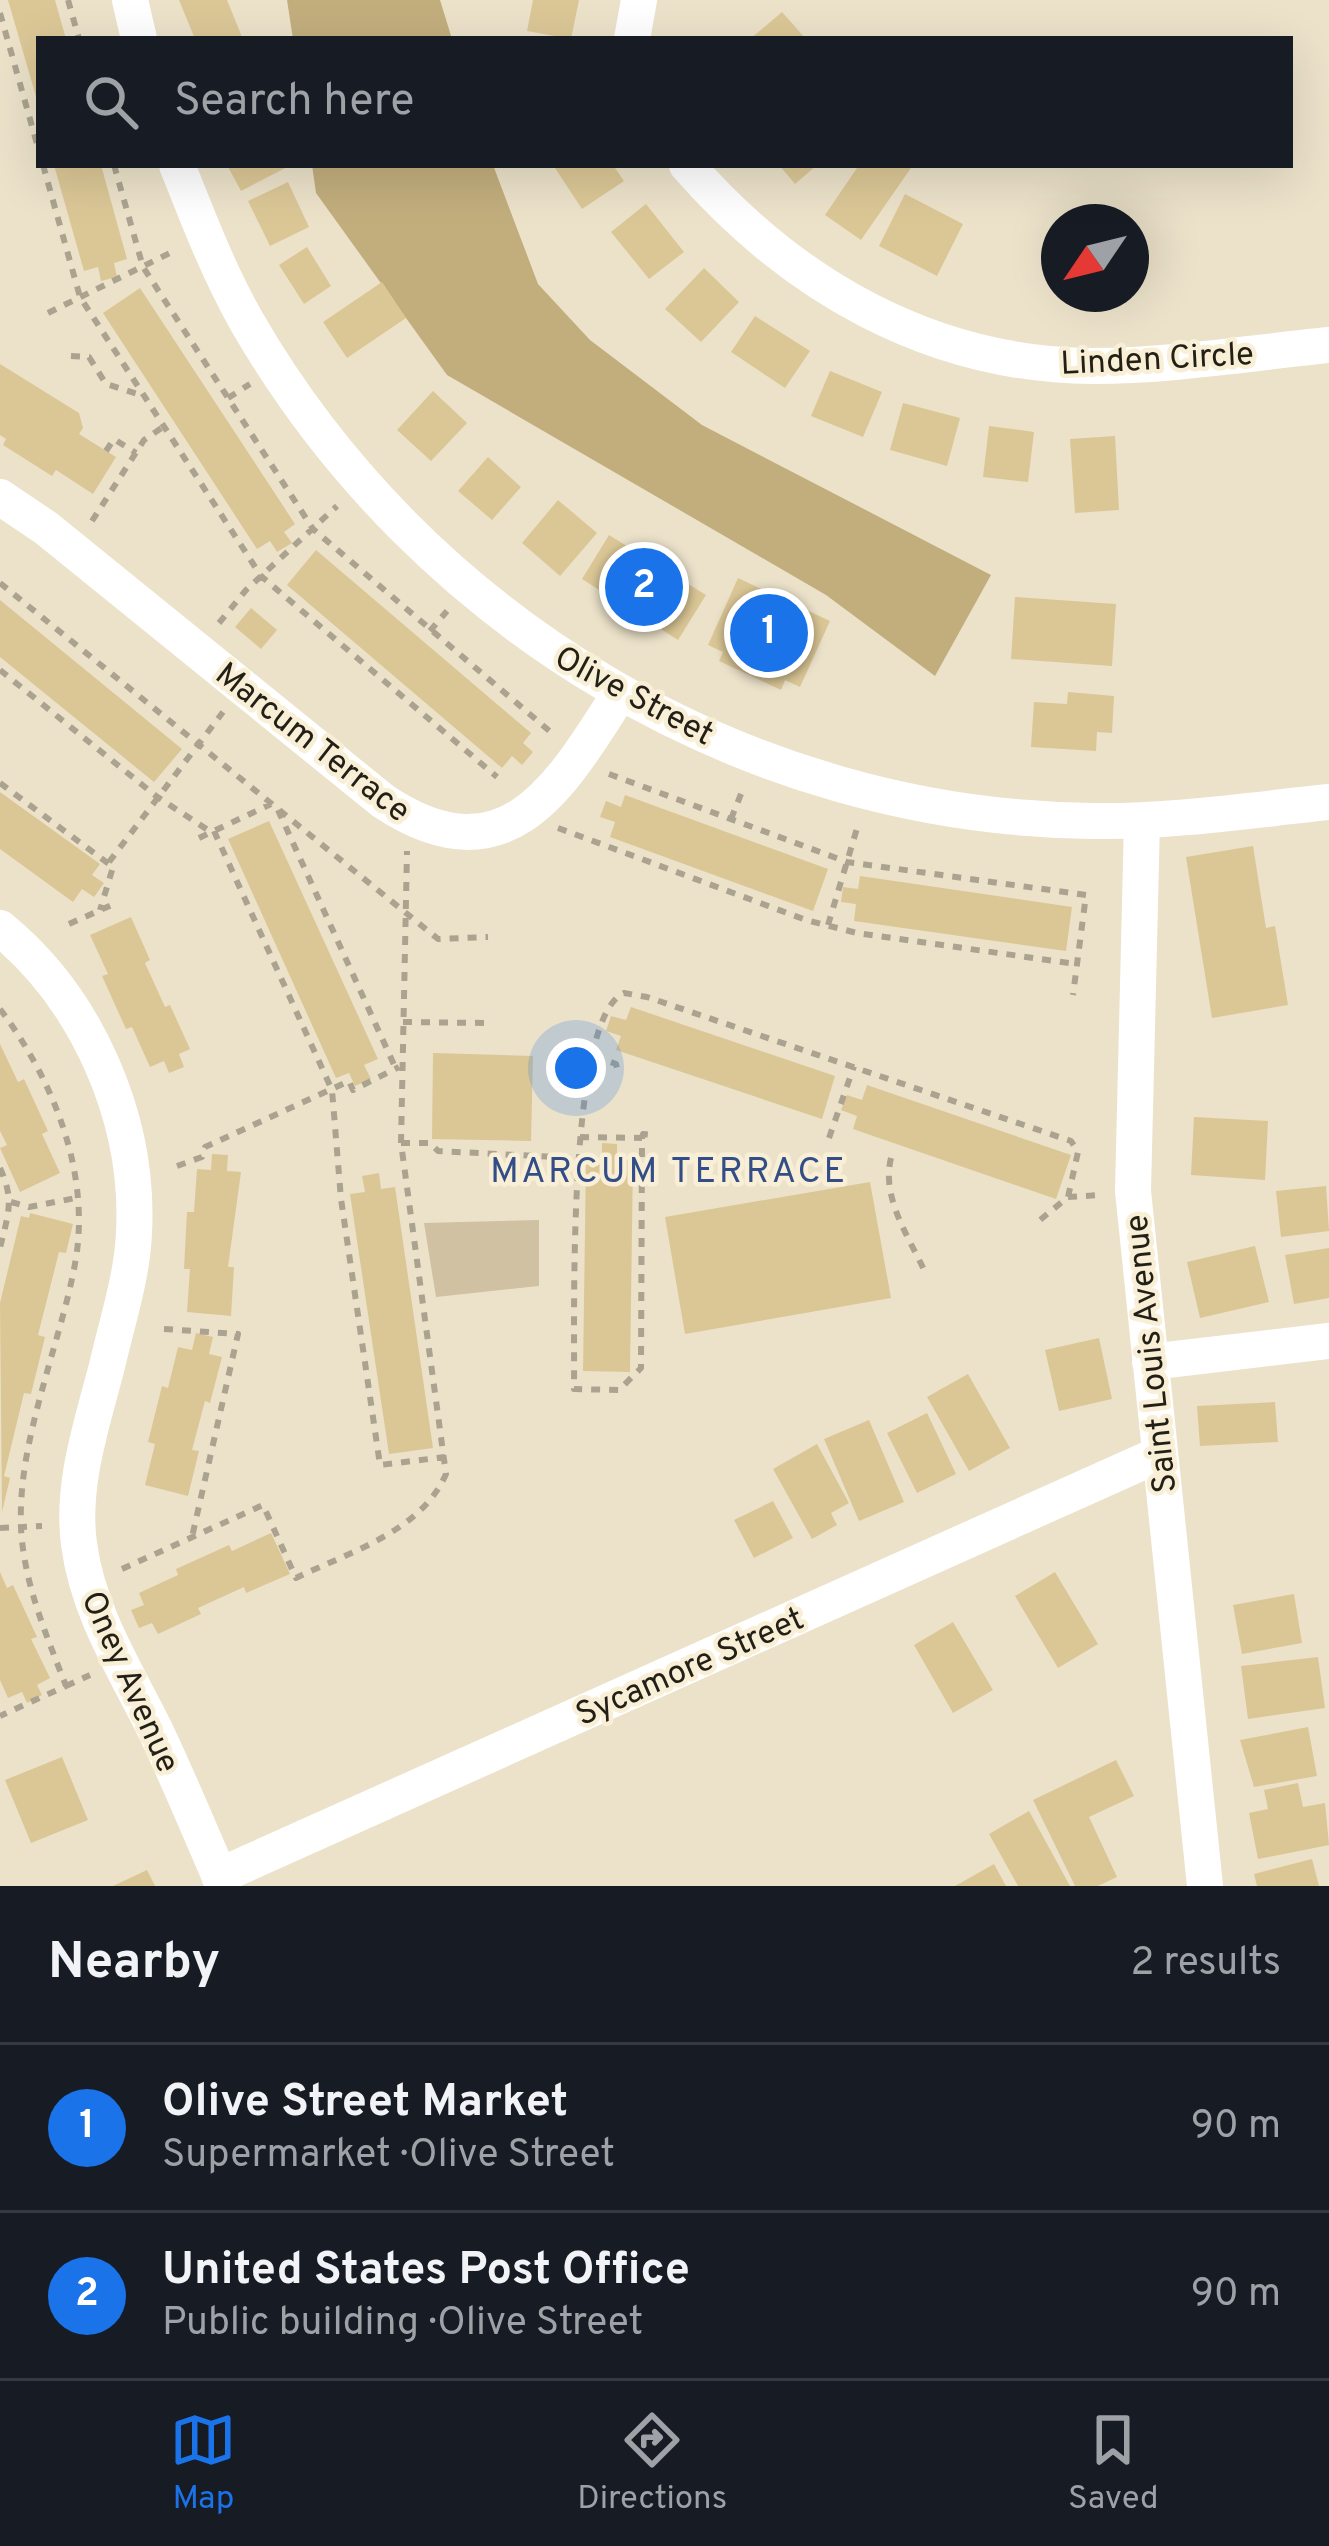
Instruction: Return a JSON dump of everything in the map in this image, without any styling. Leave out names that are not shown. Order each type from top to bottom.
[{"type":"street","points":[[130,0],[139,36]]},
{"type":"street","points":[[633,36],[639,0]]},
{"type":"street","name":"Olive Street","points":[[178,168],[210,249],[248,323],[352,471],[442,568],[502,615],[620,693],[750,753],[884,794],[1025,817],[1142,820],[1329,802]]},
{"type":"street","name":"Linden Circle","points":[[690,168],[768,248],[819,285],[921,336],[975,352],[1030,362],[1136,365],[1329,345]]},
{"type":"street","name":"Marcum Terrace","points":[[0,497],[46,528],[383,800],[423,824],[467,832],[506,824],[524,814],[560,785],[620,693]]},
{"type":"street","name":"Saint Louis Avenue","points":[[1142,820],[1133,1191],[1205,1886]]},
{"type":"street","name":"Oney Avenue","points":[[0,928],[64,997],[105,1072],[130,1150],[135,1232],[130,1268],[82,1467],[77,1508],[85,1576],[221,1881]]},
{"type":"street","points":[[1150,1362],[1329,1341]]},
{"type":"street","name":"Sycamore Street","points":[[221,1881],[1160,1454]]},
{"type":"path","points":[[68,0],[78,36]]},
{"type":"path","points":[[0,13],[36,140]]},
{"type":"path","points":[[44,168],[80,297],[262,576],[497,777]]},
{"type":"path","points":[[115,168],[142,267],[313,529],[561,741]]},
{"type":"path","points":[[48,314],[182,247]]},
{"type":"path","points":[[71,356],[88,357],[106,384],[145,397]]},
{"type":"path","points":[[227,398],[255,381]]},
{"type":"path","points":[[86,529],[144,440],[164,426]]},
{"type":"path","points":[[106,452],[114,439],[136,453]]},
{"type":"path","points":[[215,627],[344,500]]},
{"type":"path","points":[[0,583],[438,939],[488,938]]},
{"type":"path","points":[[430,631],[451,607]]},
{"type":"path","points":[[0,670],[156,796],[212,832],[332,1090],[341,1198],[380,1465],[446,1456]]},
{"type":"path","points":[[109,862],[228,706]]},
{"type":"path","points":[[603,772],[847,862],[1086,895],[1072,995]]},
{"type":"path","points":[[731,819],[747,780]]},
{"type":"path","points":[[0,783],[109,862],[113,872],[100,910]]},
{"type":"path","points":[[199,838],[275,807]]},
{"type":"path","points":[[275,807],[399,1068]]},
{"type":"path","points":[[828,926],[861,816]]},
{"type":"path","points":[[555,826],[828,926],[1076,964]]},
{"type":"path","points":[[118,1570],[262,1505],[296,1578],[412,1519],[438,1491],[446,1474],[401,1143],[407,834]]},
{"type":"path","points":[[69,924],[114,904]]},
{"type":"path","points":[[653,1135],[642,1138],[640,1368],[619,1390],[574,1389],[576,1158],[603,1014],[610,1001],[624,993],[1071,1141],[1078,1152],[1068,1197]]},
{"type":"path","points":[[0,1009],[51,1096],[79,1200],[76,1256],[28,1441],[21,1527],[34,1602],[66,1686]]},
{"type":"path","points":[[404,1022],[488,1023]]},
{"type":"path","points":[[593,1056],[617,1068]]},
{"type":"path","points":[[829,1138],[854,1066]]},
{"type":"path","points":[[177,1166],[202,1156],[205,1147],[349,1081],[353,1090],[399,1068]]},
{"type":"path","points":[[580,1137],[642,1138]]},
{"type":"path","points":[[401,1143],[430,1143],[438,1151],[576,1158]]},
{"type":"path","points":[[890,1158],[891,1200],[925,1271]]},
{"type":"path","points":[[0,1168],[11,1202],[0,1248]]},
{"type":"path","points":[[1040,1220],[1068,1197],[1101,1196]]},
{"type":"path","points":[[11,1202],[29,1207],[79,1200]]},
{"type":"path","points":[[164,1329],[238,1334],[192,1537]]},
{"type":"path","points":[[0,1528],[48,1526]]},
{"type":"path","points":[[0,1716],[89,1676]]},
{"type":"shaded area","points":[[287,0],[440,0],[451,36],[293,36]]},
{"type":"shaded area","points":[[312,168],[494,168],[538,284],[590,340],[702,425],[991,575],[935,676],[826,595],[447,375],[316,193]]},
{"type":"shaded area","points":[[539,1220],[539,1286],[436,1297],[424,1223]]},
{"type":"building","points":[[8,0],[55,0],[65,36],[36,36],[36,97]]},
{"type":"building","points":[[179,0],[227,0],[242,36],[194,36]]},
{"type":"building","points":[[533,0],[579,0],[572,36],[527,31]]},
{"type":"building","points":[[782,12],[803,36],[754,36]]},
{"type":"building","points":[[55,168],[102,168],[127,259],[114,263],[117,277],[101,281],[98,267],[84,271]]},
{"type":"building","points":[[229,168],[285,168],[241,191]]},
{"type":"building","points":[[555,168],[615,168],[624,181],[582,209]]},
{"type":"building","points":[[782,168],[814,168],[795,184]]},
{"type":"building","points":[[857,168],[911,168],[861,240],[825,215]]},
{"type":"building","points":[[288,182],[309,227],[270,246],[248,201]]},
{"type":"building","points":[[905,194],[963,224],[937,276],[879,246]]},
{"type":"building","points":[[646,204],[684,252],[649,279],[611,232]]},
{"type":"building","points":[[307,247],[331,286],[304,304],[279,265]]},
{"type":"building","points":[[704,268],[739,302],[701,342],[665,309]]},
{"type":"building","points":[[382,282],[406,318],[347,358],[323,322]]},
{"type":"building","points":[[140,288],[295,524],[284,532],[292,543],[277,552],[270,541],[257,549],[103,313]]},
{"type":"building","points":[[755,316],[810,351],[785,388],[731,352]]},
{"type":"building","points":[[0,364],[79,413],[83,428],[79,434],[116,457],[93,494],[56,470],[52,476],[3,445]]},
{"type":"building","points":[[830,371],[882,392],[863,437],[811,416]]},
{"type":"building","points":[[433,391],[467,423],[431,461],[397,430]]},
{"type":"building","points":[[903,403],[960,418],[947,466],[890,450]]},
{"type":"building","points":[[989,426],[1034,432],[1028,482],[983,477]]},
{"type":"building","points":[[1115,436],[1119,510],[1075,513],[1070,439]]},
{"type":"building","points":[[488,457],[521,487],[492,520],[458,491]]},
{"type":"building","points":[[558,500],[597,533],[560,576],[522,543]]},
{"type":"building","points":[[609,535],[706,595],[678,640],[582,579]]},
{"type":"building","points":[[316,550],[531,733],[523,743],[533,752],[522,765],[512,756],[502,768],[287,585]]},
{"type":"building","points":[[738,578],[830,621],[800,687],[785,680],[781,690],[719,661],[723,652],[708,645]]},
{"type":"building","points":[[1015,597],[1116,604],[1112,666],[1011,659]]},
{"type":"building","points":[[0,600],[182,749],[154,782],[0,657]]},
{"type":"building","points":[[251,608],[277,630],[261,649],[235,627]]},
{"type":"building","points":[[1068,692],[1114,696],[1112,733],[1097,732],[1096,751],[1031,747],[1034,702],[1067,704]]},
{"type":"building","points":[[0,792],[100,864],[92,875],[104,883],[94,897],[82,889],[73,902],[0,849]]},
{"type":"building","points":[[625,795],[828,869],[813,911],[610,837],[615,822],[600,817],[606,801],[621,807]]},
{"type":"building","points":[[269,821],[378,1059],[364,1065],[371,1079],[355,1086],[349,1073],[336,1078],[228,839]]},
{"type":"building","points":[[1253,846],[1266,928],[1275,926],[1288,1005],[1212,1018],[1186,857]]},
{"type":"building","points":[[860,876],[1072,907],[1066,951],[854,921],[856,904],[841,902],[843,887],[858,889]]},
{"type":"building","points":[[131,917],[150,960],[145,963],[190,1049],[179,1054],[184,1067],[169,1073],[164,1061],[150,1067],[132,1027],[126,1029],[90,935]]},
{"type":"building","points":[[631,1007],[835,1076],[822,1119],[616,1050],[621,1036],[606,1031],[611,1016],[626,1020]]},
{"type":"building","points":[[0,1044],[18,1082],[24,1079],[48,1131],[42,1134],[60,1173],[20,1192],[0,1148],[7,1145],[0,1131]]},
{"type":"building","points":[[433,1053],[533,1056],[531,1141],[432,1139]]},
{"type":"building","points":[[867,1085],[1071,1155],[1056,1199],[853,1129],[857,1116],[841,1110],[847,1095],[862,1100]]},
{"type":"building","points":[[1194,1117],[1268,1121],[1265,1180],[1191,1175]]},
{"type":"building","points":[[602,1143],[617,1144],[617,1160],[633,1160],[630,1372],[583,1371],[586,1160],[602,1160]]},
{"type":"building","points":[[212,1154],[228,1155],[227,1171],[241,1172],[228,1267],[234,1267],[231,1316],[187,1312],[187,1212],[194,1212],[197,1169],[211,1170]]},
{"type":"building","points":[[379,1173],[381,1189],[395,1187],[433,1448],[389,1454],[350,1194],[365,1192],[362,1176]]},
{"type":"building","points":[[870,1182],[891,1298],[685,1334],[665,1217]]},
{"type":"building","points":[[1326,1186],[1329,1231],[1281,1237],[1276,1191]]},
{"type":"building","points":[[30,1213],[73,1224],[66,1253],[59,1252],[38,1335],[45,1337],[31,1394],[24,1393],[4,1476],[10,1478],[2,1512],[0,1303],[21,1216],[29,1218]]},
{"type":"building","points":[[1255,1246],[1269,1302],[1200,1318],[1187,1262]]},
{"type":"building","points":[[1329,1248],[1329,1298],[1294,1304],[1285,1255]]},
{"type":"building","points":[[196,1333],[213,1337],[209,1354],[222,1357],[192,1450],[199,1451],[188,1496],[145,1485],[155,1444],[148,1442],[162,1386],[168,1388],[178,1347],[192,1350]]},
{"type":"building","points":[[1099,1338],[1112,1399],[1059,1411],[1045,1350]]},
{"type":"building","points":[[968,1374],[1010,1448],[969,1471],[927,1397]]},
{"type":"building","points":[[1275,1402],[1278,1442],[1200,1446],[1197,1406]]},
{"type":"building","points":[[927,1413],[956,1474],[917,1493],[887,1433]]},
{"type":"building","points":[[869,1420],[904,1502],[859,1521],[824,1439]]},
{"type":"building","points":[[817,1444],[849,1503],[831,1513],[837,1525],[812,1539],[773,1469]]},
{"type":"building","points":[[773,1501],[793,1538],[754,1558],[734,1520]]},
{"type":"building","points":[[271,1533],[290,1574],[246,1593],[244,1587],[198,1608],[201,1614],[158,1634],[152,1623],[139,1628],[131,1610],[144,1605],[139,1593],[178,1575],[176,1569],[229,1545],[232,1551]]},
{"type":"building","points":[[0,1572],[7,1588],[13,1585],[50,1678],[37,1685],[42,1695],[27,1703],[22,1692],[8,1698],[0,1680]]},
{"type":"building","points":[[1055,1572],[1098,1644],[1058,1668],[1015,1596]]},
{"type":"building","points":[[1294,1594],[1302,1643],[1242,1654],[1233,1605]]},
{"type":"building","points":[[953,1622],[993,1690],[953,1713],[914,1645]]},
{"type":"building","points":[[1318,1657],[1325,1708],[1248,1719],[1241,1666]]},
{"type":"building","points":[[1308,1727],[1317,1776],[1254,1787],[1240,1740]]},
{"type":"building","points":[[62,1757],[88,1820],[31,1843],[5,1780]]},
{"type":"building","points":[[1116,1760],[1134,1796],[1089,1817],[1117,1877],[1098,1886],[1075,1886],[1033,1800]]},
{"type":"building","points":[[1298,1783],[1303,1807],[1325,1803],[1329,1845],[1258,1859],[1249,1813],[1268,1809],[1264,1790]]},
{"type":"building","points":[[1029,1811],[1070,1886],[1018,1886],[989,1834]]},
{"type":"building","points":[[1312,1859],[1319,1886],[1257,1886],[1254,1874]]},
{"type":"building","points":[[994,1864],[1006,1886],[955,1886]]},
{"type":"building","points":[[147,1870],[155,1886],[113,1886]]},
{"type":"place","name":"United States Post Office","points":[[644,587]]},
{"type":"place","name":"Olive Street Market","points":[[769,633]]},
{"type":"district","name":"MARCUM TERRACE","points":[[669,1169]]}]
